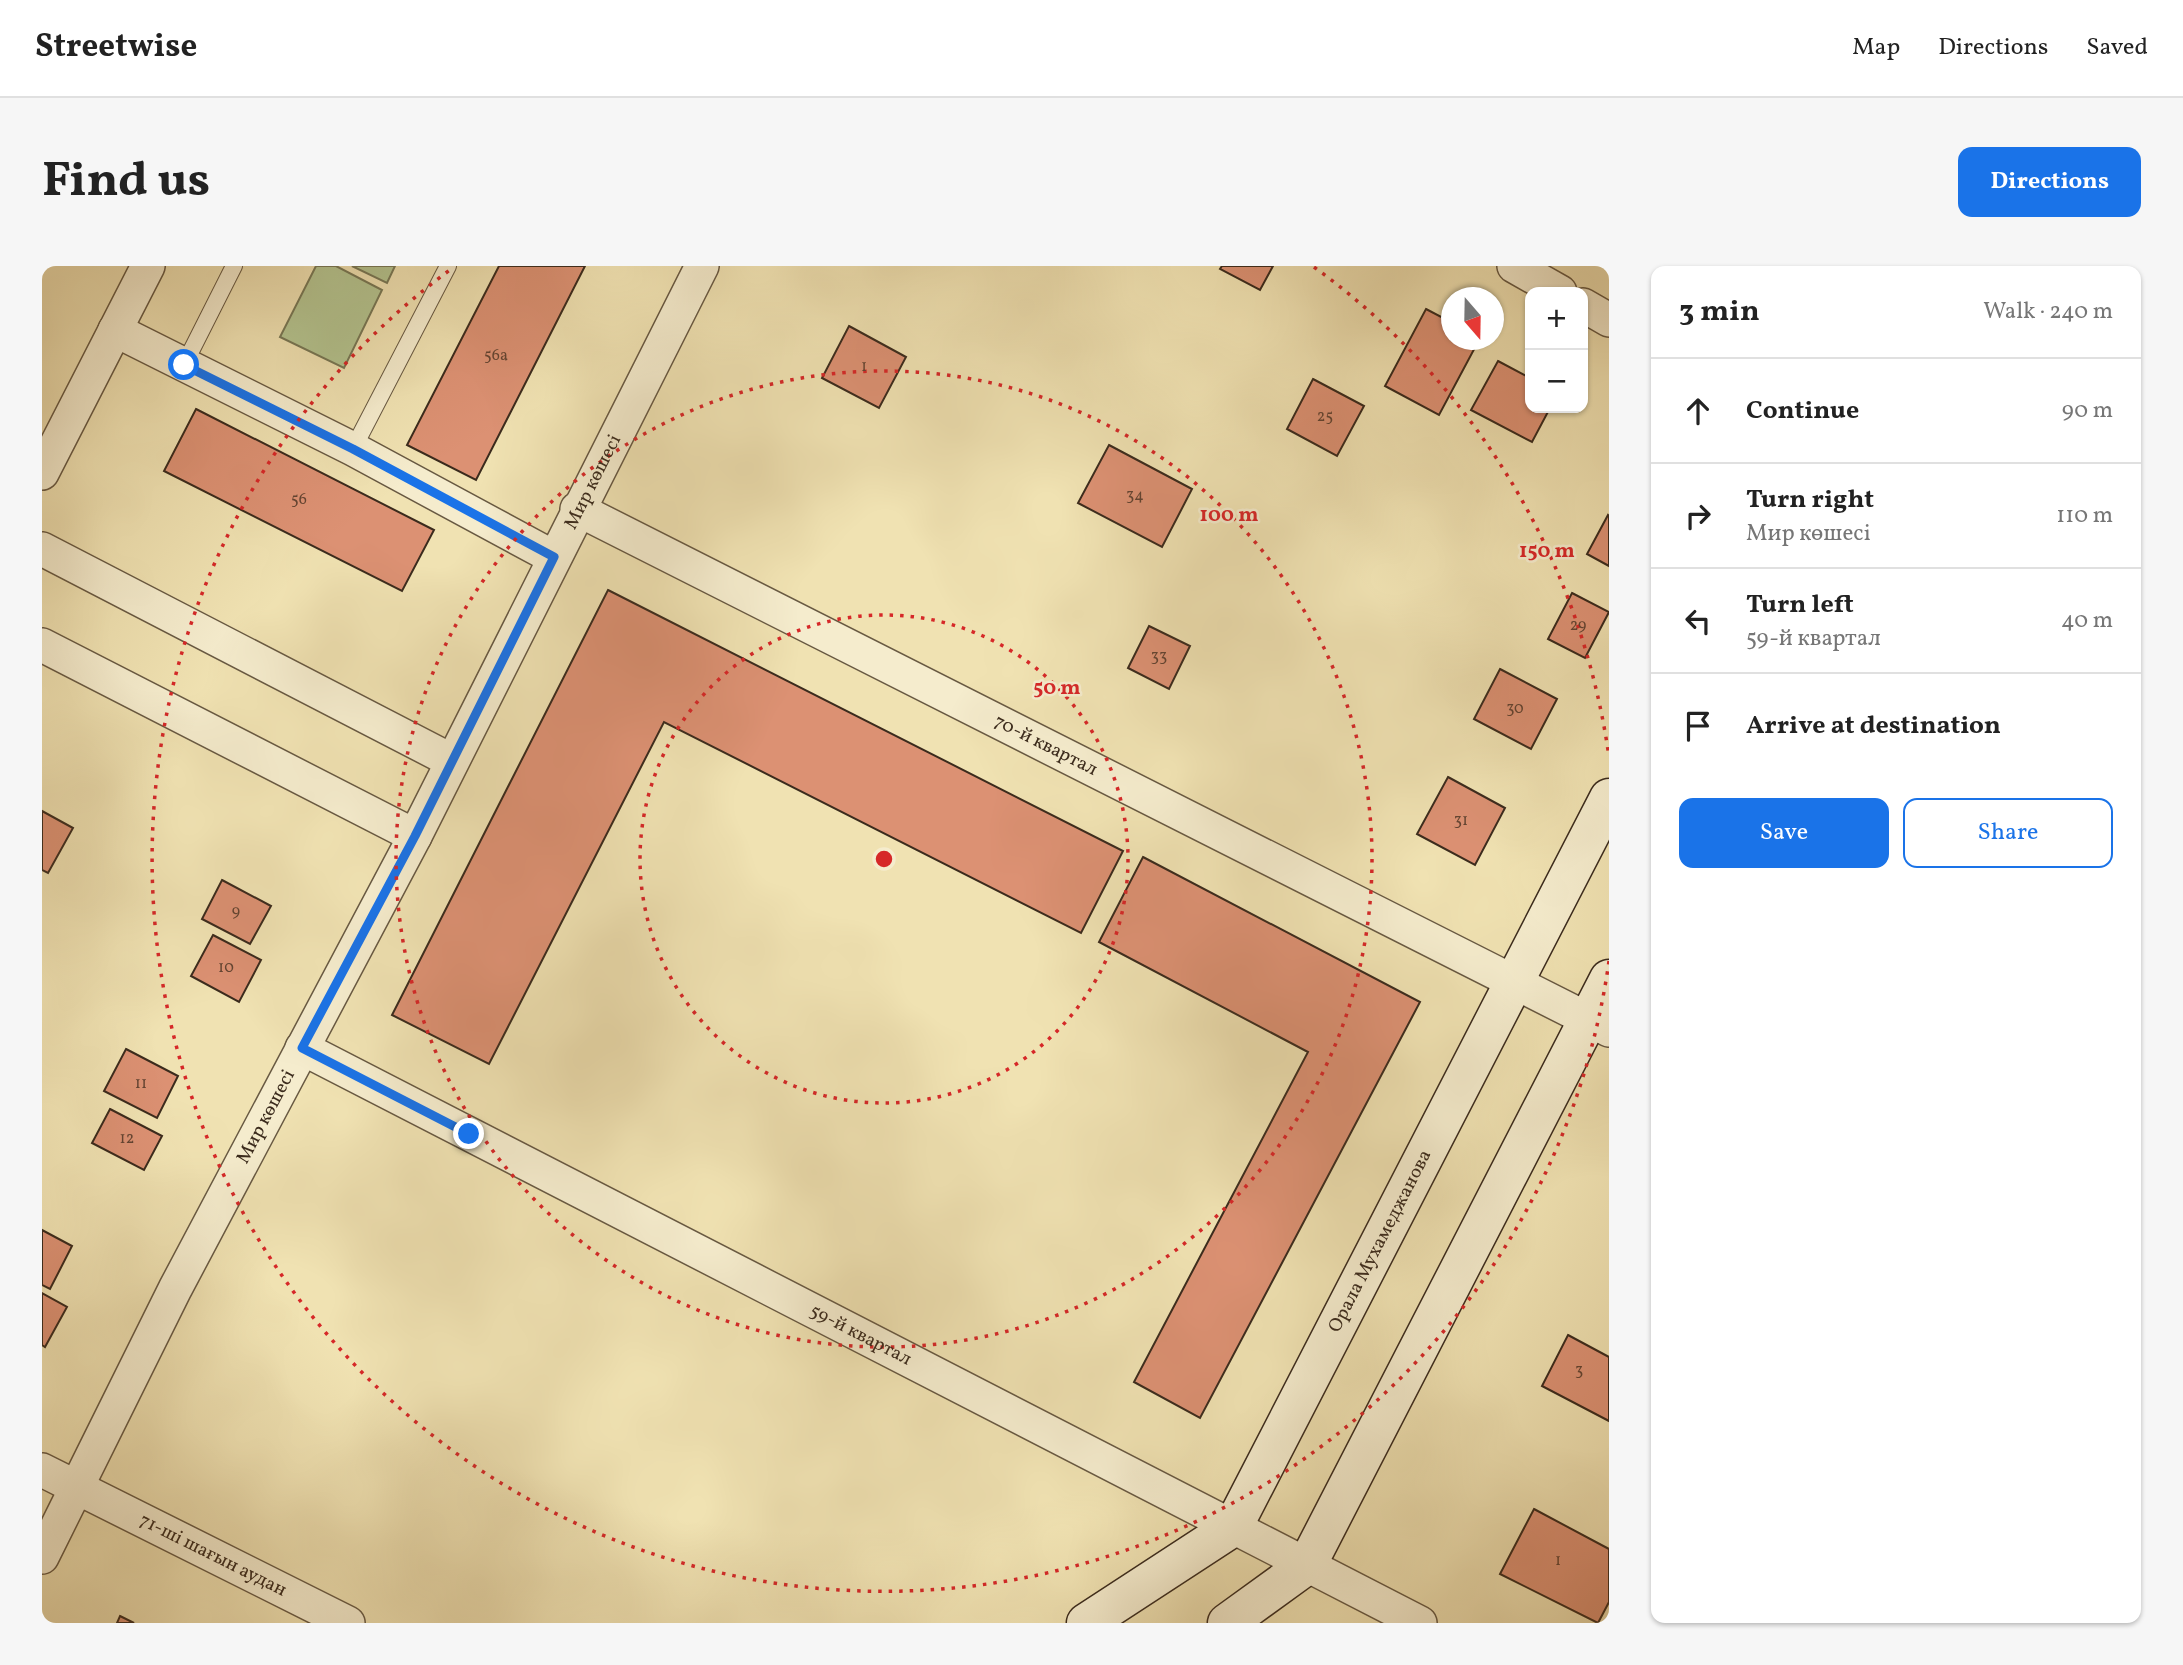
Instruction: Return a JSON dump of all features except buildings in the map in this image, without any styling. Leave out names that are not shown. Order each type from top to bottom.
[{"type":"street","points":[[42,473],[148,266]]},
{"type":"street","name":"Мир көшесі","points":[[42,1557],[176,1289],[415,836],[577,509],[702,266]]},
{"type":"street","points":[[1514,266],[1551,287]]},
{"type":"street","points":[[1588,308],[1609,320]]},
{"type":"street","points":[[115,330],[353,449],[554,557]]},
{"type":"street","name":"70-й квартал","points":[[577,509],[1599,1025]]},
{"type":"street","points":[[42,549],[452,761]]},
{"type":"street","points":[[42,645],[415,836]]},
{"type":"street","name":"Орала Мухамеджанова","points":[[1086,1623],[1233,1527],[1609,799]]},
{"type":"street","points":[[1227,1623],[1307,1565],[1599,1025],[1609,979]]},
{"type":"street","name":"59-й квартал","points":[[302,1048],[1420,1623]]},
{"type":"street","name":"71-ші шағын аудан","points":[[42,1469],[348,1623]]},
{"type":"lane","points":[[184,365],[233,266]]},
{"type":"lane","points":[[353,449],[448,266]]},
{"type":"green space","points":[[316,266],[336,266],[382,290],[344,368],[280,337]]},
{"type":"green space","points":[[352,266],[395,266],[387,283]]},
{"type":"route","points":[[184,365],[353,449],[554,557],[354,955],[302,1048],[469,1134]]}]
